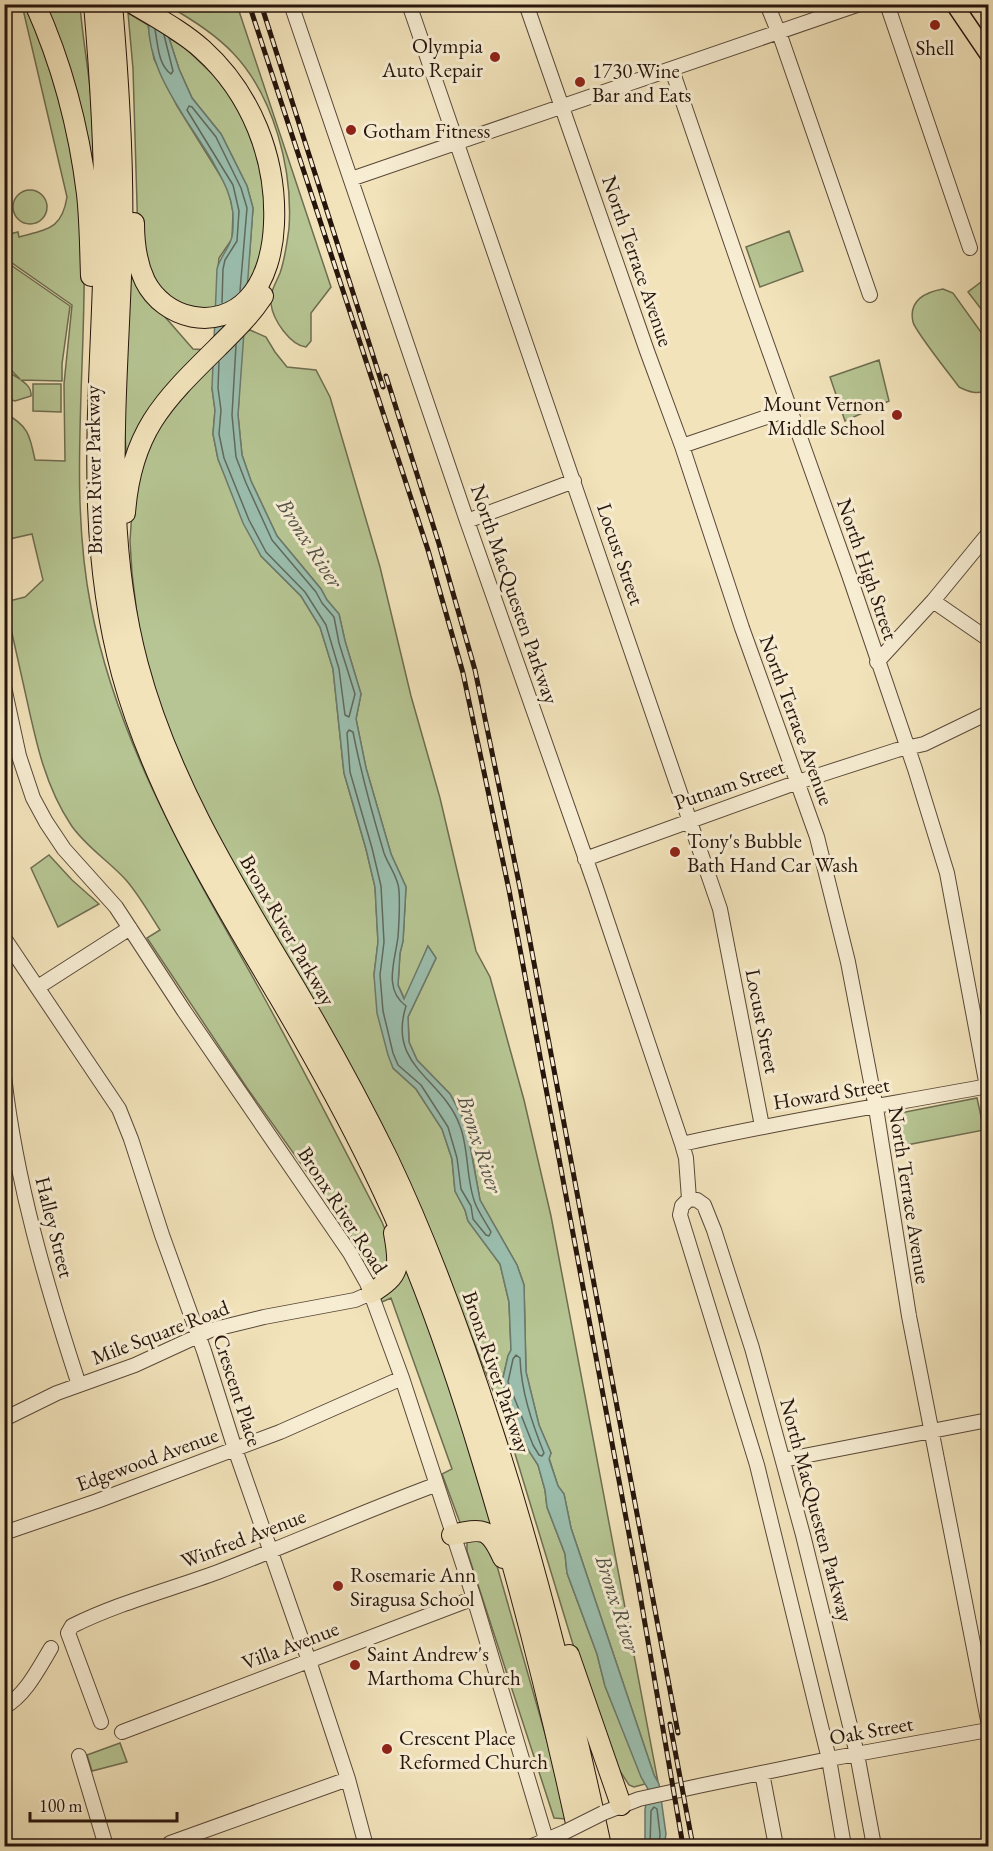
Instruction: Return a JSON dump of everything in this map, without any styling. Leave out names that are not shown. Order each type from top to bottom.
[{"type":"highway","points":[[35,4],[60,67],[81,160],[88,208],[99,361]]},
{"type":"highway","name":"Bronx River Parkway","points":[[94,4],[102,109],[104,193],[96,467],[100,555],[113,637],[134,712],[162,784],[193,848],[315,1060],[387,1198],[418,1272],[456,1377],[525,1607],[581,1846]]},
{"type":"highway","name":"Bronx River Parkway","points":[[112,4],[121,134],[123,205],[114,472],[116,534],[120,579],[143,682],[160,734],[181,782],[229,876],[344,1074],[396,1177],[430,1254],[486,1411],[541,1594],[568,1697],[601,1846]]},
{"type":"highway","points":[[120,579],[128,487],[134,458],[142,437],[173,391],[241,325],[256,306],[273,275],[282,239],[284,218],[278,163],[264,118],[253,95],[232,65],[209,42],[134,4]]},
{"type":"highway","points":[[116,45],[131,149],[134,237],[139,264],[149,287],[165,305],[184,315],[208,318],[225,314],[249,298],[257,287],[267,264],[272,247],[274,196],[271,175],[263,144],[247,105],[217,64],[182,28],[153,4]]},
{"type":"highway","points":[[371,1293],[391,1280],[398,1269],[398,1252],[387,1198]]},
{"type":"highway","points":[[452,1535],[479,1530],[492,1536],[525,1607]]},
{"type":"highway","points":[[541,1594],[567,1651],[621,1806]]},
{"type":"main road","points":[[954,4],[988,54]]},
{"type":"street","name":"North MacQuesten Parkway","points":[[291,4],[682,1144],[686,1158],[689,1199],[682,1206],[680,1215],[757,1465],[829,1759],[844,1846]]},
{"type":"street","name":"Locust Street","points":[[409,4],[720,909],[762,1126]]},
{"type":"street","name":"North Terrace Avenue","points":[[526,4],[682,446],[742,628],[817,837],[848,962],[876,1108],[909,1316],[988,1720]]},
{"type":"street","points":[[767,4],[870,295]]},
{"type":"street","points":[[351,179],[860,4]]},
{"type":"street","points":[[887,4],[970,248]]},
{"type":"street","name":"North High Street","points":[[672,70],[849,575],[908,748],[947,873],[988,1088]]},
{"type":"street","points":[[682,446],[790,409]]},
{"type":"street","points":[[467,521],[574,481]]},
{"type":"street","points":[[878,662],[933,601],[988,534]]},
{"type":"street","points":[[933,601],[988,639]]},
{"type":"street","name":"Bronx River Road","points":[[4,687],[19,756],[33,798],[46,822],[64,849],[116,907],[184,1011],[350,1253],[371,1293],[402,1378],[435,1485],[474,1598],[548,1844]]},
{"type":"street","name":"Putnam Street","points":[[585,859],[798,782],[897,750],[924,744],[988,713]]},
{"type":"street","points":[[38,987],[130,928]]},
{"type":"street","name":"Crescent Place","points":[[4,938],[119,1109],[131,1139],[309,1661],[348,1779],[366,1846]]},
{"type":"street","name":"Halley Street","points":[[4,1076],[24,1199],[51,1298],[79,1385]]},
{"type":"street","name":"Howard Street","points":[[682,1144],[762,1126],[988,1088]]},
{"type":"street","name":"North MacQuesten Parkway","points":[[689,1199],[697,1200],[704,1205],[752,1348],[803,1535],[857,1754],[873,1846]]},
{"type":"street","name":"Mile Square Road","points":[[4,1419],[45,1399],[135,1365],[198,1335],[235,1324],[355,1299],[371,1293]]},
{"type":"street","name":"Edgewood Avenue","points":[[4,1533],[280,1432],[402,1378]]},
{"type":"street","points":[[783,1460],[988,1420]]},
{"type":"street","name":"Winfred Avenue","points":[[100,1722],[68,1633],[72,1626],[272,1551],[435,1485]]},
{"type":"street","name":"Villa Avenue","points":[[122,1732],[474,1598]]},
{"type":"street","points":[[4,1707],[12,1703],[34,1677],[51,1648]]},
{"type":"street","name":"Oak Street","points":[[532,1846],[548,1844],[565,1832],[621,1806],[663,1794],[829,1759],[988,1730]]},
{"type":"street","points":[[79,1756],[106,1846]]},
{"type":"street","points":[[762,1773],[776,1846]]},
{"type":"street","points":[[170,1844],[348,1779]]},
{"type":"green space","points":[[170,4],[237,5],[331,287],[311,313],[311,341],[306,347],[294,342],[283,331],[271,304],[272,292],[286,251],[289,206],[284,158],[270,112],[260,90],[233,53],[203,28],[170,7]]},
{"type":"green space","points":[[22,5],[28,5],[57,81],[68,128],[82,225],[84,289],[79,472],[81,518],[84,563],[103,659],[119,709],[139,758],[184,853],[292,1049],[382,1222],[393,1250],[395,1262],[380,1279],[364,1252],[362,1253],[247,1088],[147,938],[160,930],[140,898],[126,880],[71,825],[54,795],[38,747],[5,602],[25,597],[43,580],[32,534],[5,540],[4,413],[12,417],[27,432],[35,460],[65,461],[64,384],[72,305],[5,258],[5,235],[18,232],[19,237],[52,226],[61,216],[67,197]]},
{"type":"green space","points":[[39,5],[80,5],[95,144],[96,181],[92,237]]},
{"type":"green space","points":[[128,13],[148,25],[154,59],[177,106],[228,188],[233,212],[232,239],[219,258],[218,268],[249,261],[253,208],[247,186],[221,134],[192,98],[169,38],[184,47],[222,83],[238,106],[251,134],[262,170],[265,198],[265,233],[262,256],[247,291],[220,310],[186,312],[157,292],[138,238],[133,69]]},
{"type":"green space","points":[[30,190],[42,195],[47,207],[42,219],[30,224],[18,219],[13,207],[18,195]]},
{"type":"green space","points":[[789,231],[803,271],[760,287],[746,247]]},
{"type":"green space","points":[[5,261],[70,306],[62,364],[62,381],[21,380],[30,388],[31,396],[15,401],[5,398],[5,370],[20,379],[5,364]]},
{"type":"green space","points":[[128,261],[159,310],[193,349],[208,350],[127,464],[122,394]]},
{"type":"green space","points":[[981,282],[988,291],[988,318],[968,292]]},
{"type":"green space","points":[[943,289],[953,293],[988,342],[988,390],[973,392],[959,387],[915,327],[912,314],[916,303],[930,292]]},
{"type":"green space","points":[[250,330],[266,337],[287,367],[316,370],[330,397],[380,567],[411,696],[440,798],[476,951],[490,977],[524,1100],[551,1216],[658,1782],[571,1528],[564,1494],[558,1486],[549,1458],[551,1453],[539,1425],[526,1372],[524,1285],[517,1265],[480,1200],[466,1123],[450,1094],[417,1060],[409,1042],[408,1017],[436,958],[428,946],[405,1000],[398,985],[406,887],[391,854],[366,768],[356,719],[361,694],[339,614],[277,536],[251,481],[242,455],[238,415],[241,356],[212,388],[215,410],[213,434],[218,459],[261,556],[301,596],[320,627],[333,669],[344,773],[375,887],[378,942],[374,975],[393,1068],[416,1089],[442,1129],[452,1159],[455,1191],[468,1221],[500,1264],[509,1302],[511,1350],[502,1382],[527,1448],[538,1465],[547,1507],[565,1554],[567,1573],[597,1654],[605,1686],[645,1784],[634,1787],[629,1785],[611,1757],[585,1684],[506,1424],[453,1289],[201,804],[167,725],[150,677],[139,631],[132,573],[130,541],[134,481],[151,429],[238,335]]},
{"type":"green space","points":[[879,360],[889,401],[845,421],[830,377]]},
{"type":"green space","points":[[33,384],[61,384],[61,412],[33,411]]},
{"type":"green space","points":[[49,855],[99,904],[58,927],[31,868]]},
{"type":"green space","points":[[977,1098],[984,1130],[896,1147],[890,1115]]},
{"type":"green space","points":[[403,1260],[440,1358],[493,1526],[461,1524],[459,1520],[442,1474],[452,1469],[391,1298],[382,1302],[380,1296]]},
{"type":"green space","points":[[472,1537],[491,1545],[548,1744],[566,1819],[554,1818],[467,1551],[467,1543]]},
{"type":"green space","points":[[120,1743],[127,1762],[92,1771],[87,1755]]},
{"type":"water","points":[[150,5],[170,5],[169,38],[179,69],[192,98],[221,134],[247,186],[253,208],[238,415],[242,455],[251,481],[277,536],[339,614],[361,694],[356,719],[366,768],[391,854],[406,887],[398,985],[404,999],[428,946],[436,958],[408,1017],[409,1042],[417,1060],[450,1094],[466,1124],[480,1200],[517,1265],[524,1285],[526,1372],[539,1425],[551,1453],[549,1459],[558,1486],[564,1494],[571,1528],[654,1775],[659,1784],[666,1834],[664,1846],[645,1846],[645,1810],[648,1789],[641,1777],[605,1686],[597,1654],[567,1573],[565,1554],[547,1507],[538,1465],[527,1448],[502,1382],[511,1350],[509,1302],[500,1264],[468,1221],[455,1191],[452,1159],[442,1129],[416,1089],[393,1068],[388,1055],[377,1013],[374,975],[378,942],[375,887],[344,773],[333,669],[320,627],[301,596],[261,556],[243,523],[218,459],[213,434],[215,410],[212,388],[217,269],[232,237],[232,206],[220,174],[178,107],[158,68],[151,47],[148,26]]},
{"type":"railway","points":[[249,4],[428,550],[463,673],[509,890],[637,1577],[683,1846]]},
{"type":"railway","points":[[261,4],[383,387]]},
{"type":"railway","points":[[386,376],[439,544],[475,670],[520,888],[678,1733]]},
{"type":"railway","points":[[670,1724],[693,1846]]},
{"type":"place","name":"Shell","points":[[935,25]]},
{"type":"place","name":"Olympia Auto Repair","points":[[495,57]]},
{"type":"place","name":"1730 Wine Bar and Eats","points":[[580,82]]},
{"type":"place","name":"Gotham Fitness","points":[[351,130]]},
{"type":"place","name":"Mount Vernon Middle School","points":[[897,415]]},
{"type":"place","name":"Tony's Bubble Bath Hand Car Wash","points":[[675,852]]},
{"type":"place","name":"Rosemarie Ann Siragusa School","points":[[338,1586]]},
{"type":"place","name":"Saint Andrew's Marthoma Church","points":[[355,1665]]},
{"type":"place","name":"Crescent Place Reformed Church","points":[[387,1749]]},
{"type":"water label","name":"Bronx River","points":[[310,543]]},
{"type":"water label","name":"Bronx River","points":[[480,1144]]},
{"type":"water label","name":"Bronx River","points":[[618,1604]]}]
